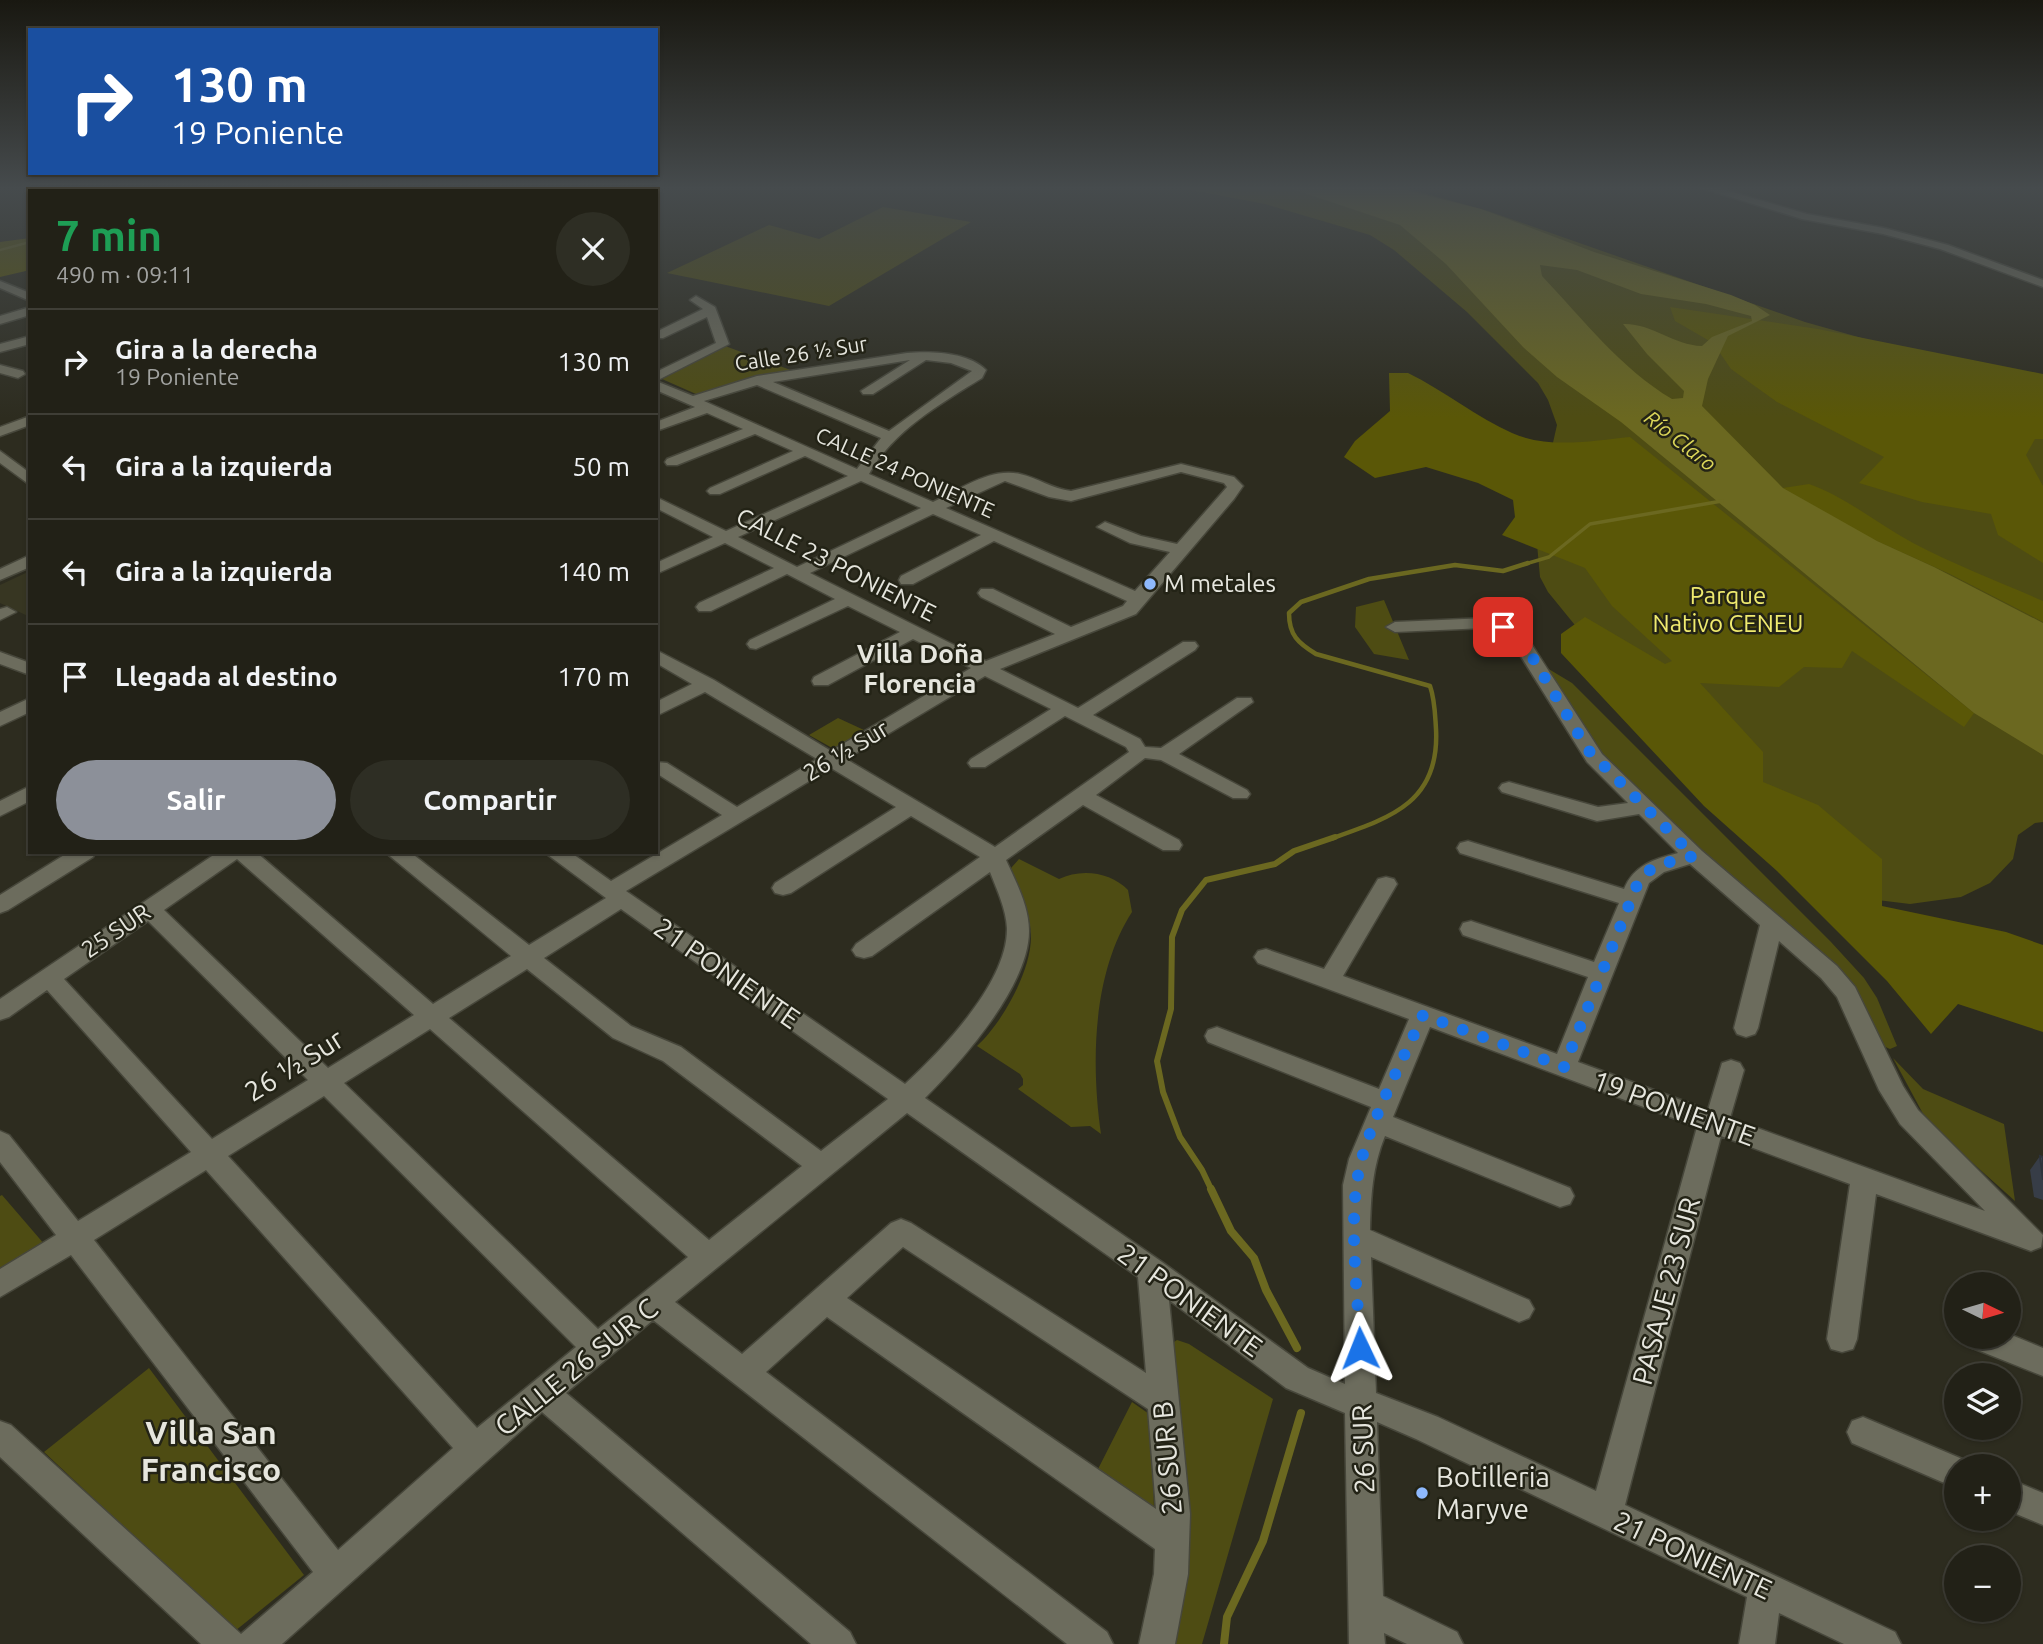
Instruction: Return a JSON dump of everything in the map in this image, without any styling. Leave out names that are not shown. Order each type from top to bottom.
[{"type":"street","points":[[1988,264],[2043,285]]},
{"type":"street","points":[[0,285],[28,297]]},
{"type":"street","points":[[658,376],[723,344],[711,310],[706,303],[696,300]]},
{"type":"street","points":[[659,335],[711,310]]},
{"type":"street","points":[[0,320],[28,312]]},
{"type":"street","points":[[0,348],[26,344]]},
{"type":"street","points":[[658,568],[860,476],[871,458],[892,438],[928,407],[979,372],[972,366],[923,356],[868,391]]},
{"type":"street","name":"Calle 26 ½ Sur","points":[[658,426],[699,404],[757,380],[923,356]]},
{"type":"street","points":[[658,365],[673,369]]},
{"type":"street","points":[[0,369],[18,374]]},
{"type":"street","points":[[757,380],[892,438]]},
{"type":"street","name":"CALLE 24 PONIENTE","points":[[658,386],[1130,595],[1136,600]]},
{"type":"street","points":[[0,432],[28,421]]},
{"type":"street","points":[[672,462],[755,429]]},
{"type":"street","points":[[715,491],[805,451]]},
{"type":"street","points":[[0,455],[23,469]]},
{"type":"street","name":"26 ½ Sur","points":[[0,1284],[528,957],[616,895],[737,816],[832,759],[985,668],[1130,610],[1235,486],[1234,483],[1191,470],[1171,469],[1080,495],[1061,496],[1018,478],[1005,476],[990,480],[935,508]]},
{"type":"street","name":"CALLE 23 PONIENTE","points":[[661,508],[726,537],[1133,743],[1139,752]]},
{"type":"street","points":[[705,607],[935,508]]},
{"type":"street","points":[[1105,527],[1136,540],[1181,550]]},
{"type":"street","points":[[907,580],[993,535]]},
{"type":"street","points":[[0,575],[28,562]]},
{"type":"street","points":[[987,593],[1070,634]]},
{"type":"street","points":[[756,644],[848,598]]},
{"type":"street","points":[[1395,627],[1487,623],[1517,635],[1588,750],[1694,856],[1817,960],[1847,993],[1892,1090],[1909,1117],[2037,1242]]},
{"type":"street","points":[[821,681],[913,632]]},
{"type":"street","points":[[978,763],[1189,646]]},
{"type":"street","points":[[658,656],[994,856]]},
{"type":"street","points":[[0,657],[28,669]]},
{"type":"street","points":[[658,709],[707,684]]},
{"type":"street","points":[[1165,754],[1244,702]]},
{"type":"street","points":[[0,720],[28,705]]},
{"type":"street","points":[[864,950],[994,856],[1083,796],[1135,758],[1139,752],[1165,754],[1240,794]]},
{"type":"street","points":[[660,767],[737,816]]},
{"type":"street","points":[[1509,789],[1598,814],[1646,807]]},
{"type":"street","points":[[0,810],[28,793]]},
{"type":"street","points":[[1083,796],[1171,845]]},
{"type":"street","points":[[783,888],[911,806]]},
{"type":"street","points":[[1468,848],[1631,899]]},
{"type":"street","points":[[0,905],[82,854]]},
{"type":"street","name":"25 SUR","points":[[0,1010],[230,854]]},
{"type":"street","points":[[244,854],[709,1258]]},
{"type":"street","points":[[399,854],[622,1032],[672,1054],[821,1166]]},
{"type":"street","name":"21 PONIENTE","points":[[558,854],[1152,1271],[1297,1378],[1339,1398],[1362,1403],[1427,1428],[1883,1644]]},
{"type":"street","name":"CALLE 26 SUR C","points":[[254,1644],[543,1393],[906,1100],[967,1039],[998,990],[1015,953],[1019,937],[1018,917],[994,856]]},
{"type":"street","points":[[1564,1067],[1631,899],[1645,872],[1694,856]]},
{"type":"street","points":[[1329,981],[1386,884]]},
{"type":"street","points":[[150,909],[598,1349]]},
{"type":"street","points":[[1746,1028],[1772,921]]},
{"type":"street","points":[[1471,929],[1602,973]]},
{"type":"street","name":"19 PONIENTE","points":[[1266,957],[2037,1242]]},
{"type":"street","points":[[49,977],[476,1450]]},
{"type":"street","name":"26 SUR","points":[[1367,1644],[1356,1237],[1359,1171],[1423,1015]]},
{"type":"street","points":[[1217,1036],[1560,1196]]},
{"type":"street","name":"PASAJE 23 SUR","points":[[1606,1514],[1709,1130],[1715,1123],[1725,1098],[1731,1070]]},
{"type":"street","points":[[0,1142],[207,1404],[336,1575]]},
{"type":"street","points":[[1842,1339],[1864,1178]]},
{"type":"street","points":[[743,1373],[901,1231],[1162,1401]]},
{"type":"street","points":[[1356,1237],[1519,1309]]},
{"type":"street","name":"26 SUR B","points":[[1152,1271],[1173,1541],[1171,1574],[1157,1644]]},
{"type":"street","points":[[825,1299],[1173,1541]]},
{"type":"street","points":[[653,1303],[1095,1644]]},
{"type":"street","points":[[2011,1349],[2043,1362]]},
{"type":"street","points":[[543,1393],[838,1644]]},
{"type":"street","points":[[1863,1432],[1944,1467]]},
{"type":"street","points":[[0,1436],[227,1644]]},
{"type":"street","points":[[2021,1500],[2043,1509]]},
{"type":"street","points":[[1757,1644],[1766,1589]]},
{"type":"street","points":[[1367,1606],[1445,1644]]},
{"type":"shaded area","points":[[28,572],[28,616],[0,603],[0,585]]},
{"type":"green space","points":[[0,264],[28,264],[28,270],[0,277]]},
{"type":"green space","points":[[687,264],[900,264],[829,306],[667,273]]},
{"type":"green space","points":[[1410,264],[1639,264],[1805,322],[2043,389],[2043,822],[2035,823],[2018,835],[2013,859],[1990,883],[1961,897],[1910,904],[1861,898],[1631,694],[1548,592],[1540,577],[1535,522],[1557,425],[1548,400],[1538,383],[1467,312]]},
{"type":"green space","points":[[1670,307],[1818,329],[2043,374],[2043,439],[2035,439],[2026,455],[2043,486],[2043,563],[1998,535],[1991,514],[1922,502],[1859,483],[1884,457],[1777,402],[1731,369],[1713,343],[1675,321]]},
{"type":"green space","points":[[725,346],[796,372],[696,394],[662,379]]},
{"type":"green space","name":"Parque Nativo CENEU","points":[[1389,373],[1408,373],[1499,427],[1526,438],[1585,442],[1630,437],[1974,713],[1964,727],[1852,651],[1842,668],[1804,667],[1779,687],[1700,683],[1763,752],[1763,782],[1818,805],[1882,859],[1882,906],[2006,932],[2043,945],[2043,1032],[1958,1004],[1931,1034],[1887,981],[1777,871],[1704,806],[1561,653],[1561,634],[1585,617],[1665,664],[1672,661],[1612,606],[1585,568],[1502,535],[1515,517],[1513,500],[1478,483],[1426,467],[1375,478],[1344,457],[1355,441],[1390,411]]},
{"type":"green space","points":[[1809,484],[1836,496],[1929,551],[2043,601],[2043,622],[1950,574],[1861,534],[1783,488]]},
{"type":"green space","points":[[1384,600],[1409,660],[1374,654],[1355,627],[1356,607]]},
{"type":"green space","points":[[1547,668],[1572,683],[1831,942],[1864,978],[1877,998],[1897,1046],[1890,1049],[1881,1045],[1861,999],[1833,967],[1688,846],[1586,740]]},
{"type":"green space","points":[[838,718],[864,730],[834,749],[809,735]]},
{"type":"green space","points":[[1019,859],[1059,879],[1077,874],[1095,874],[1113,879],[1128,890],[1132,912],[1109,963],[1098,1020],[1096,1078],[1101,1134],[1090,1126],[1071,1127],[1018,1089],[1023,1085],[1020,1074],[977,1046],[996,1024],[1014,995],[1030,949],[1029,918],[1011,868]]},
{"type":"green space","points":[[1893,1058],[1923,1089],[2004,1124],[2015,1201],[1928,1123]]},
{"type":"green space","points":[[2,1195],[45,1245],[0,1273],[0,1196]]},
{"type":"green space","points":[[1177,1340],[1189,1344],[1273,1399],[1202,1644],[1170,1644],[1171,1344]]},
{"type":"green space","points":[[149,1368],[304,1575],[235,1631],[44,1452]]},
{"type":"green space","points":[[1132,1402],[1152,1416],[1154,1513],[1096,1473]]},
{"type":"water","name":"Río Claro","points":[[1446,264],[1631,264],[1731,295],[1770,315],[1728,336],[1708,379],[1702,406],[1783,488],[1877,541],[2043,623],[2043,755],[1974,713],[1621,422],[1557,377],[1523,347]],"holes":[[[1540,265],[1577,270],[1641,294],[1706,304],[1751,316],[1752,321],[1712,337],[1702,346],[1691,345],[1644,327],[1623,324],[1647,354],[1684,391],[1683,398],[1672,399],[1636,373],[1603,342],[1542,276]]]},
{"type":"building","points":[[2040,1156],[2043,1157],[2043,1180]]},
{"type":"waterway","points":[[1522,565],[1549,557],[1590,524],[1722,501]]},
{"type":"waterway","points":[[1330,839],[1391,814],[1407,804],[1420,791],[1430,774],[1435,754],[1433,697],[1430,686],[1316,654],[1296,638],[1289,613],[1301,602],[1369,579],[1455,565],[1503,571],[1528,563]]},
{"type":"waterway","points":[[1212,1191],[1202,1170],[1180,1137],[1163,1092],[1157,1061],[1171,1009],[1172,937],[1182,910],[1206,880],[1275,864],[1294,851],[1335,837]]},
{"type":"waterway","points":[[1211,1189],[1231,1231],[1254,1258],[1266,1290],[1297,1348]]},
{"type":"waterway","points":[[1224,1644],[1227,1617],[1263,1541],[1301,1413]]},
{"type":"place","name":"M metales","points":[[1150,584]]},
{"type":"place","name":"Botilleria Maryve","points":[[1422,1493]]},
{"type":"district","name":"Villa Doña Florencia","points":[[920,669]]},
{"type":"district","name":"Villa San Francisco","points":[[211,1452]]},
{"type":"route","points":[[1360,1348],[1356,1237],[1359,1171],[1423,1015],[1564,1067],[1639,880],[1645,872],[1655,867],[1694,856],[1594,758],[1522,640],[1503,627]]}]
